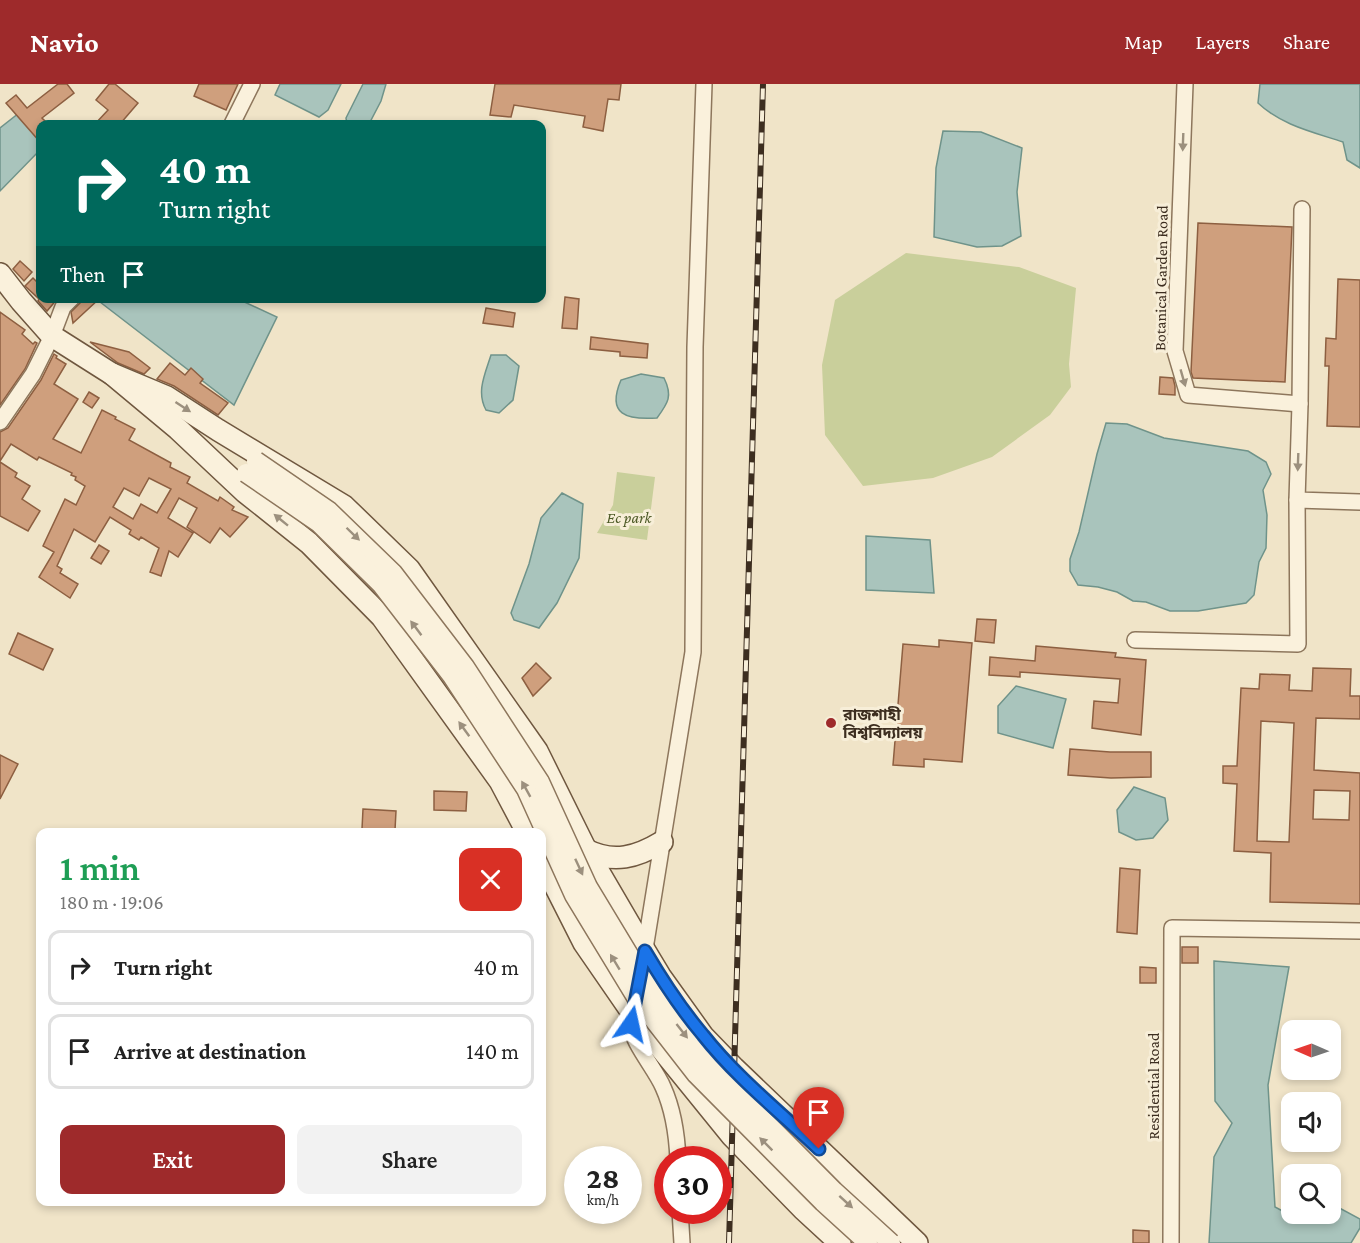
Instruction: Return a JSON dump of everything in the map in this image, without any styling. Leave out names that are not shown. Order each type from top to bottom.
[{"type":"main road","points":[[0,274],[21,302],[52,336],[112,374],[201,449],[245,492],[309,543],[382,617],[501,781],[525,828]]},
{"type":"main road","points":[[112,374],[167,397],[344,506],[409,569],[537,751],[586,850],[660,976],[703,1036],[917,1243]]},
{"type":"main road","points":[[586,850],[599,856],[616,857],[641,854],[662,842]]},
{"type":"main road","points":[[546,868],[584,943],[633,1014],[732,1136],[803,1209],[840,1243]]},
{"type":"street","points":[[234,120],[252,84]]},
{"type":"street","points":[[677,1146],[670,1107],[663,1085],[633,1034],[631,1024],[645,951],[693,652],[695,335],[704,84]]},
{"type":"street","name":"Botanical Garden Road","points":[[1185,84],[1175,351],[1188,395],[1300,404]]},
{"type":"street","points":[[1135,640],[1298,644],[1297,500],[1302,208]]},
{"type":"street","points":[[0,422],[33,374],[63,308],[68,303]]},
{"type":"street","points":[[544,828],[526,789],[452,676],[381,584],[319,523],[251,467],[329,511],[393,573],[465,667],[540,782],[588,887],[649,988],[708,1064],[834,1191],[891,1243]]},
{"type":"street","points":[[1297,500],[1360,502]]},
{"type":"street","points":[[546,833],[574,895],[636,997],[696,1074],[823,1202],[868,1243]]},
{"type":"street","name":"Residential Road","points":[[1171,1243],[1172,928],[1360,931]]},
{"type":"street","points":[[681,1224],[682,1243]]},
{"type":"green space","points":[[906,253],[1019,267],[1076,288],[1069,364],[1071,387],[1050,415],[992,457],[933,478],[863,486],[825,435],[822,365],[835,300]]},
{"type":"green space","name":"Ec park","points":[[617,472],[655,477],[647,540],[597,533],[613,505]]},
{"type":"water","points":[[280,84],[341,84],[328,110],[319,117],[275,95]]},
{"type":"water","points":[[363,84],[386,84],[381,101],[371,120],[346,120]]},
{"type":"water","points":[[1260,84],[1360,84],[1360,168],[1347,160],[1343,142],[1298,127],[1267,111],[1258,103]]},
{"type":"water","points":[[19,113],[36,133],[36,154],[0,191],[0,128]]},
{"type":"water","points":[[943,131],[981,132],[1022,148],[1017,192],[1021,236],[1002,246],[977,247],[934,237],[936,168]]},
{"type":"water","points":[[101,303],[247,303],[277,317],[234,405]]},
{"type":"water","points":[[491,355],[506,355],[519,366],[513,400],[499,413],[486,410],[482,396],[482,383]]},
{"type":"water","points":[[641,374],[664,378],[667,384],[668,399],[657,418],[628,416],[618,408],[616,401],[621,380]]},
{"type":"water","points":[[1106,423],[1127,424],[1164,438],[1248,451],[1266,462],[1271,474],[1263,490],[1267,515],[1266,548],[1259,562],[1254,595],[1246,603],[1198,611],[1170,611],[1146,602],[1133,601],[1117,592],[1078,585],[1070,571],[1070,559]]},
{"type":"water","points":[[562,493],[583,504],[579,558],[557,603],[539,628],[514,620],[511,613],[529,564],[541,518]]},
{"type":"water","points":[[866,536],[930,540],[934,593],[866,590]]},
{"type":"water","points":[[1016,686],[1066,699],[1053,748],[998,733],[998,706]]},
{"type":"water","points":[[1134,787],[1165,798],[1168,820],[1153,838],[1136,840],[1119,832],[1117,810]]},
{"type":"water","points":[[1214,961],[1289,967],[1268,1085],[1275,1207],[1281,1210],[1281,1224],[1341,1224],[1341,1209],[1360,1219],[1360,1228],[1351,1243],[1209,1243],[1214,1157],[1232,1123],[1215,1101]]},
{"type":"building","points":[[58,84],[67,84],[74,93],[42,118],[44,120],[36,120],[36,137],[6,103],[16,95],[27,108]]},
{"type":"building","points":[[109,84],[115,84],[138,103],[123,120],[99,120],[108,110],[96,100]]},
{"type":"building","points":[[199,84],[238,84],[226,110],[194,96]]},
{"type":"building","points":[[495,84],[621,84],[619,100],[608,99],[603,131],[583,127],[585,116],[514,105],[511,117],[490,115]]},
{"type":"building","points":[[1198,223],[1292,227],[1285,382],[1193,378],[1191,372]]},
{"type":"building","points":[[20,261],[32,272],[24,281],[13,269]]},
{"type":"building","points":[[33,278],[36,281],[36,296],[25,286]]},
{"type":"building","points":[[1338,279],[1360,280],[1360,427],[1327,426],[1329,366],[1325,366],[1326,338],[1336,339]]},
{"type":"building","points":[[565,297],[579,299],[577,329],[562,328]]},
{"type":"building","points":[[40,303],[54,303],[47,311]]},
{"type":"building","points":[[80,303],[95,303],[73,323],[71,312]]},
{"type":"building","points":[[486,308],[515,313],[513,327],[483,323]]},
{"type":"building","points":[[0,312],[25,330],[22,334],[33,344],[37,343],[25,369],[0,405]]},
{"type":"building","points":[[591,337],[648,344],[647,358],[620,356],[620,352],[590,349]]},
{"type":"building","points":[[90,342],[129,352],[150,368],[144,374],[118,363]]},
{"type":"building","points":[[54,354],[66,364],[54,384],[78,399],[53,439],[81,453],[102,410],[135,429],[129,440],[171,463],[170,467],[190,477],[187,483],[218,501],[220,497],[234,507],[232,510],[248,517],[230,537],[220,528],[210,543],[187,527],[197,508],[179,498],[168,518],[193,533],[178,557],[169,551],[161,576],[150,572],[159,548],[141,537],[139,540],[129,534],[131,530],[110,517],[95,542],[74,529],[57,566],[62,569],[60,573],[78,584],[70,598],[39,577],[54,552],[43,546],[65,499],[76,505],[85,486],[75,480],[76,477],[71,475],[72,473],[39,457],[37,460],[11,444],[0,461],[0,432],[8,428],[41,380]],"holes":[[[149,478],[171,489],[157,513],[141,504],[133,519],[113,507],[124,488],[139,496]]]},
{"type":"building","points":[[170,363],[185,375],[191,368],[203,379],[200,383],[228,403],[218,415],[174,386],[157,379]]},
{"type":"building","points":[[1160,377],[1173,378],[1175,395],[1159,394]]},
{"type":"building","points":[[89,392],[99,398],[92,408],[83,402]]},
{"type":"building","points":[[0,462],[17,473],[15,477],[30,486],[22,499],[40,511],[28,531],[0,516]]},
{"type":"building","points":[[99,545],[109,551],[101,564],[91,558]]},
{"type":"building","points":[[977,619],[996,620],[994,643],[975,641]]},
{"type":"building","points":[[18,633],[53,649],[43,670],[9,654]]},
{"type":"building","points":[[939,640],[972,643],[962,762],[924,759],[924,767],[893,765],[903,644],[939,647]]},
{"type":"building","points":[[1036,646],[1116,653],[1115,657],[1146,660],[1141,735],[1092,728],[1094,701],[1118,703],[1120,679],[1020,672],[1020,677],[989,675],[990,657],[1035,661]]},
{"type":"building","points":[[536,663],[551,678],[533,696],[522,678]]},
{"type":"building","points":[[1313,668],[1351,669],[1350,696],[1360,696],[1360,719],[1316,718],[1314,770],[1360,773],[1360,904],[1270,902],[1271,853],[1234,851],[1237,784],[1223,783],[1223,766],[1237,766],[1241,688],[1259,689],[1260,674],[1290,675],[1289,690],[1312,691]],"holes":[[[1261,721],[1294,723],[1289,842],[1257,841]],[[1314,790],[1350,791],[1349,820],[1313,819]]]},
{"type":"building","points":[[1070,749],[1151,752],[1151,777],[1111,778],[1068,775]]},
{"type":"building","points":[[0,755],[18,764],[0,799]]},
{"type":"building","points":[[434,791],[467,792],[466,811],[434,810]]},
{"type":"building","points":[[363,809],[396,811],[395,828],[362,828]]},
{"type":"building","points":[[1120,868],[1140,870],[1137,934],[1117,932]]},
{"type":"building","points":[[1182,947],[1198,947],[1198,963],[1182,963]]},
{"type":"building","points":[[1140,967],[1156,968],[1156,983],[1140,983]]},
{"type":"building","points":[[1133,1230],[1149,1231],[1149,1243],[1133,1243]]},
{"type":"railway","points":[[729,1243],[763,84]]},
{"type":"place","name":"রাজশাহী বিশ্ববিদ্যালয়","points":[[831,723]]},
{"type":"route","points":[[631,1024],[645,951],[703,1036],[819,1149]]}]
